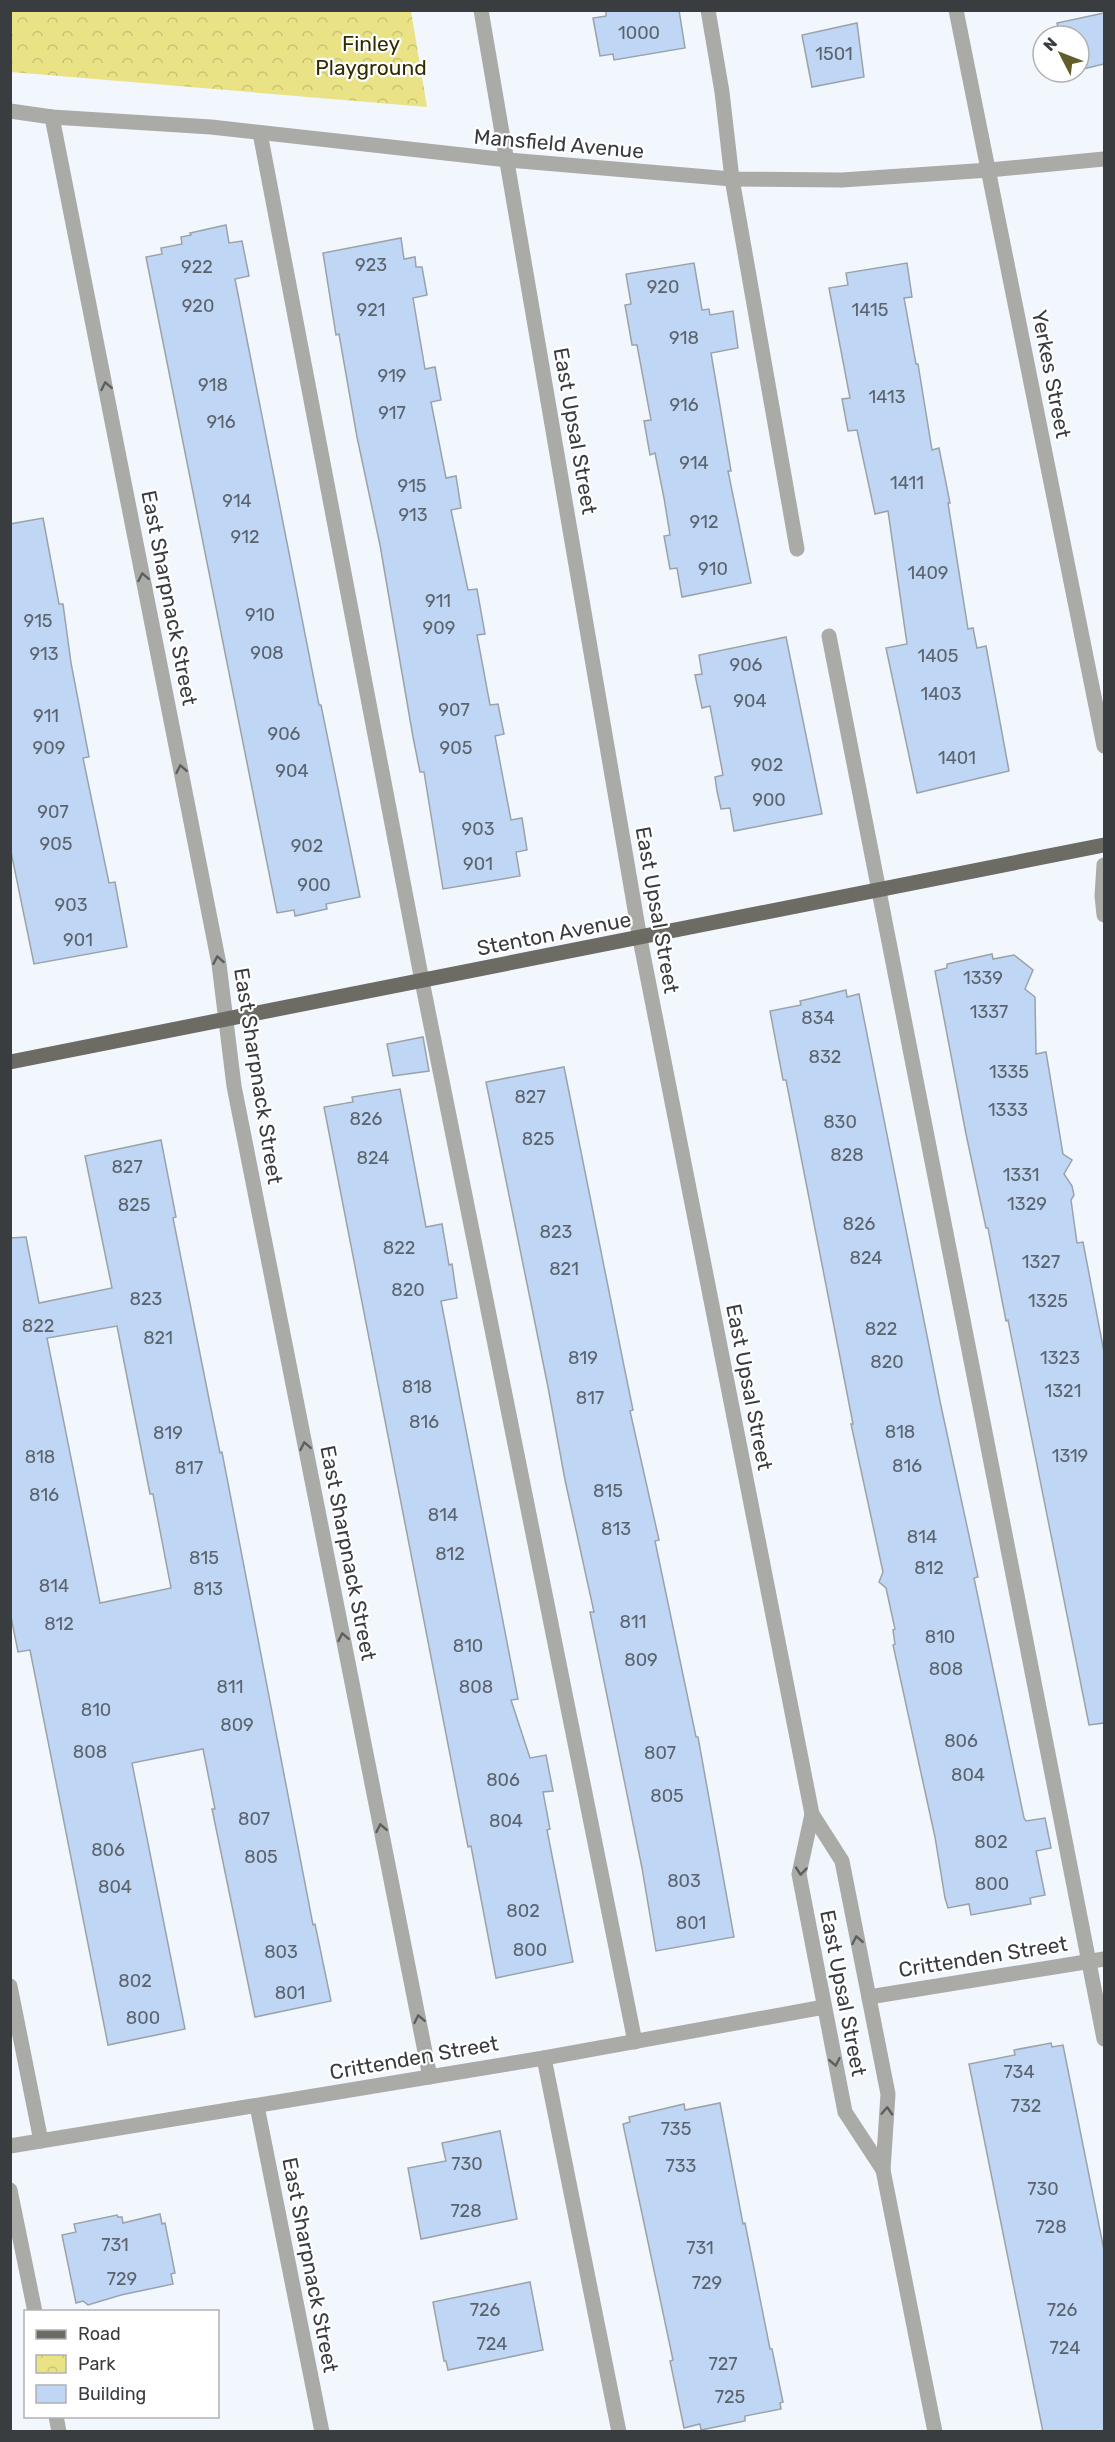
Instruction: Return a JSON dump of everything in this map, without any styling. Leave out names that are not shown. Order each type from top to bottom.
[{"type":"main road","name":"Stenton Avenue","points":[[10,1062],[640,939],[1104,845]]},
{"type":"street","name":"East Upsal Street","points":[[481,10],[640,939],[812,1814],[842,1861],[888,2094],[883,2170],[935,2432]]},
{"type":"street","points":[[708,10],[722,92],[732,179],[797,549]]},
{"type":"street","name":"Yerkes Street","points":[[956,10],[1104,746]]},
{"type":"street","name":"Mansfield Avenue","points":[[10,111],[52,117],[260,133],[508,160],[732,179],[842,180],[1104,159]]},
{"type":"street","name":"East Sharpnack Street","points":[[52,117],[217,952],[236,1098],[430,2077]]},
{"type":"street","points":[[260,133],[422,981],[635,2042]]},
{"type":"street","points":[[829,636],[1104,2039]]},
{"type":"street","points":[[1104,865],[1102,896],[1104,915]]},
{"type":"street","name":"East Upsal Street","points":[[812,1814],[799,1874],[824,2007],[845,2112],[883,2170]]},
{"type":"street","name":"Crittenden Street","points":[[869,1997],[1104,1959]]},
{"type":"street","points":[[10,1986],[41,2141]]},
{"type":"street","name":"Crittenden Street","points":[[10,2146],[544,2058],[824,2007]]},
{"type":"street","points":[[544,2058],[619,2432]]},
{"type":"street","name":"East Sharpnack Street","points":[[256,2106],[322,2432]]},
{"type":"street","points":[[10,2190],[35,2310]]},
{"type":"green space","points":[[160,10],[301,11],[160,16]]},
{"type":"green space","name":"Finley Playground","points":[[10,11],[411,11],[427,107],[11,72]]},
{"type":"building","points":[[606,10],[679,10],[685,48],[614,60],[613,54],[600,56],[593,18],[606,16]]},
{"type":"building","points":[[1104,13],[1104,64],[1091,67],[1091,24],[1057,23]]},
{"type":"building","points":[[857,23],[864,77],[812,87],[802,35]]},
{"type":"building","points":[[226,225],[229,243],[242,241],[249,276],[235,279],[319,705],[321,705],[360,897],[326,904],[327,909],[295,916],[294,910],[277,913],[146,257],[162,254],[161,248],[182,244],[181,237],[191,235],[190,233]]},
{"type":"building","points":[[401,238],[404,259],[415,257],[416,267],[422,267],[427,295],[413,298],[425,369],[435,367],[441,400],[431,402],[446,478],[456,476],[461,508],[451,510],[468,590],[477,589],[485,634],[477,635],[490,705],[498,704],[504,734],[495,736],[511,820],[522,818],[527,850],[516,852],[520,876],[443,889],[424,772],[420,772],[413,737],[380,545],[357,437],[339,334],[336,335],[323,253]]},
{"type":"building","points":[[694,263],[702,310],[709,309],[710,315],[733,311],[738,348],[711,353],[731,471],[728,471],[751,583],[682,597],[677,568],[670,569],[664,536],[670,535],[664,498],[655,453],[650,455],[644,421],[651,420],[637,345],[632,345],[625,305],[631,304],[626,274]]},
{"type":"building","points":[[907,263],[912,297],[904,298],[916,364],[918,364],[932,450],[939,448],[950,503],[948,503],[968,629],[973,628],[977,648],[986,646],[1009,771],[917,793],[886,648],[907,644],[888,511],[875,514],[857,430],[848,431],[842,399],[850,398],[829,288],[848,285],[846,273]]},
{"type":"building","points":[[43,518],[59,604],[63,604],[71,663],[89,757],[83,758],[109,883],[115,882],[127,947],[34,964],[10,847],[10,524]]},
{"type":"building","points":[[786,637],[822,814],[734,831],[730,808],[721,809],[717,791],[715,777],[723,775],[710,706],[702,708],[695,675],[702,674],[699,655]]},
{"type":"building","points":[[992,954],[993,959],[1014,955],[1033,970],[1025,989],[1035,997],[1036,1054],[1046,1052],[1063,1154],[1072,1160],[1064,1174],[1072,1186],[1074,1195],[1071,1200],[1077,1243],[1083,1242],[1104,1352],[1104,1723],[1089,1725],[1008,1320],[1006,1321],[988,1228],[986,1228],[966,1134],[935,971],[947,968],[947,964]]},
{"type":"building","points":[[846,990],[847,997],[859,994],[941,1406],[978,1577],[974,1578],[1024,1818],[1026,1821],[1045,1818],[1051,1848],[1036,1851],[1045,1895],[1030,1898],[1031,1904],[971,1915],[969,1904],[948,1908],[945,1898],[935,1837],[893,1645],[895,1644],[893,1630],[895,1629],[886,1588],[879,1582],[883,1572],[851,1424],[853,1424],[786,1080],[783,1080],[770,1011],[801,1005],[800,1001]]},
{"type":"building","points":[[423,1037],[429,1071],[393,1076],[387,1044]]},
{"type":"building","points":[[564,1067],[633,1410],[630,1411],[659,1540],[655,1541],[696,1737],[698,1737],[734,1937],[656,1951],[642,1868],[590,1612],[594,1612],[565,1480],[486,1082]]},
{"type":"building","points":[[400,1089],[426,1227],[442,1224],[449,1265],[452,1264],[457,1298],[441,1301],[518,1699],[511,1700],[530,1758],[546,1755],[553,1791],[543,1792],[550,1829],[547,1830],[573,1962],[496,1978],[471,1846],[468,1847],[324,1107],[353,1102],[352,1097]]},
{"type":"building","points":[[161,1140],[176,1217],[173,1218],[220,1453],[222,1452],[313,1925],[315,1924],[331,2001],[255,2017],[212,1809],[215,1809],[203,1749],[132,1763],[185,2029],[108,2045],[30,1650],[18,1652],[10,1612],[10,1238],[26,1237],[39,1303],[112,1288],[85,1156]],"holes":[[[117,1326],[150,1494],[153,1494],[171,1588],[100,1603],[47,1338]]]},
{"type":"building","points":[[1051,2043],[1052,2047],[1063,2045],[1104,2250],[1104,2432],[1043,2432],[969,2064],[1015,2055],[1014,2050]]},
{"type":"building","points":[[720,2103],[743,2224],[745,2223],[783,2402],[780,2403],[781,2409],[745,2416],[745,2421],[701,2430],[700,2424],[684,2428],[670,2361],[673,2360],[623,2124],[630,2122],[629,2117],[684,2104],[685,2110]]},
{"type":"building","points":[[500,2131],[517,2219],[421,2239],[408,2168],[446,2161],[442,2143]]},
{"type":"building","points":[[160,2214],[162,2224],[165,2223],[175,2273],[171,2274],[173,2284],[88,2305],[83,2301],[76,2303],[62,2235],[76,2232],[74,2224],[117,2215],[122,2217],[123,2223]]},
{"type":"building","points":[[530,2282],[543,2350],[448,2370],[446,2361],[444,2361],[433,2302]]}]
